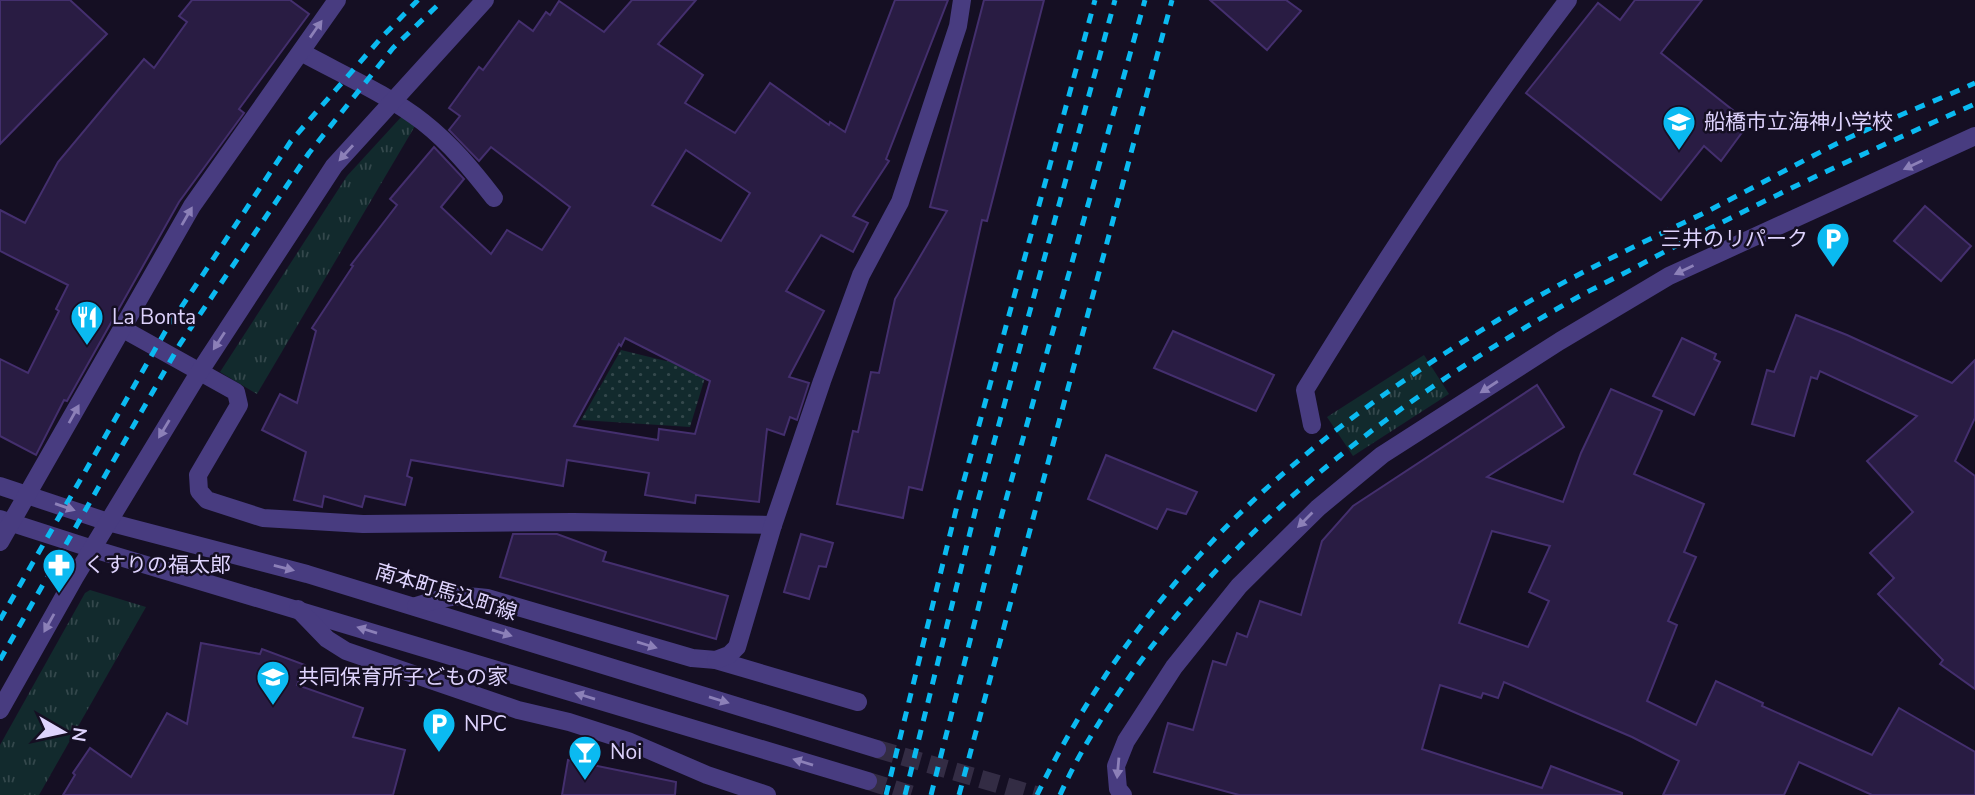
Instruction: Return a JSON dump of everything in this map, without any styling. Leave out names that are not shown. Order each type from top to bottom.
[{"type":"street","points":[[0,542],[5,520],[28,494],[192,206],[337,0]]},
{"type":"street","points":[[0,710],[108,522],[200,371],[334,166],[485,0]]},
{"type":"street","points":[[716,660],[729,655],[737,647],[773,525],[861,275],[901,202],[958,26],[962,0]]},
{"type":"street","points":[[1312,425],[1305,390],[1312,378],[1385,260],[1518,66],[1568,0]]},
{"type":"street","points":[[300,52],[392,102],[424,123],[467,163],[494,198]]},
{"type":"street","points":[[1123,795],[1118,789],[1115,766],[1126,741],[1174,667],[1239,586],[1318,508],[1382,455],[1560,341],[1670,276],[1975,136]]},
{"type":"street","points":[[123,329],[236,392],[239,405],[198,475],[199,491],[206,500],[263,518],[363,524],[573,522],[773,525]]},
{"type":"street","name":"南本町馬込町線","points":[[0,486],[108,522],[307,574],[416,606],[877,749]]},
{"type":"street","points":[[5,520],[93,549],[868,781]]},
{"type":"street","points":[[416,606],[463,594],[487,598],[692,658],[716,660],[858,702]]},
{"type":"street","points":[[298,609],[327,639],[346,651],[519,710],[569,722],[628,741],[707,775],[767,795]]},
{"type":"green space","points":[[403,115],[415,126],[257,394],[220,372],[347,176]]},
{"type":"green space","points":[[621,350],[707,371],[690,427],[581,420]]},
{"type":"green space","points":[[1424,355],[1449,394],[1353,456],[1327,417]]},
{"type":"green space","points":[[90,590],[146,607],[39,795],[0,795],[0,745],[85,593]]},
{"type":"building","points":[[0,0],[70,0],[107,34],[0,144]]},
{"type":"building","points":[[192,0],[290,0],[309,14],[239,109],[244,113],[179,202],[67,401],[64,400],[36,455],[0,436],[0,359],[28,373],[59,311],[56,309],[68,285],[0,251],[0,210],[25,223],[58,162],[144,59],[154,68],[187,22],[179,16]]},
{"type":"building","points":[[632,0],[696,0],[658,44],[703,75],[685,103],[735,133],[770,83],[829,125],[830,122],[845,132],[895,0],[948,0],[886,159],[889,161],[853,216],[868,223],[853,252],[821,235],[786,291],[824,311],[789,377],[809,383],[797,420],[790,417],[784,435],[767,429],[759,502],[696,495],[695,503],[645,495],[649,473],[567,460],[563,486],[411,460],[407,476],[412,478],[405,505],[365,496],[362,507],[324,496],[322,507],[294,500],[306,452],[262,430],[280,394],[297,403],[316,331],[312,328],[353,266],[351,265],[397,205],[390,199],[434,147],[464,179],[441,207],[491,254],[507,230],[542,250],[570,207],[491,147],[479,161],[449,130],[460,116],[449,108],[479,67],[483,70],[519,21],[533,31],[546,12],[550,15],[559,1],[604,32]],"holes":[[[686,150],[750,193],[721,241],[652,205]],[[625,338],[710,381],[695,434],[659,429],[658,440],[574,426],[619,344],[621,346]]]},
{"type":"building","points":[[984,0],[1044,0],[987,221],[982,220],[922,490],[909,487],[903,518],[837,504],[853,431],[858,432],[871,372],[879,373],[895,299],[947,211],[930,207]]},
{"type":"building","points":[[1210,0],[1286,0],[1301,11],[1267,50]]},
{"type":"building","points":[[1635,0],[1702,0],[1661,53],[1749,123],[1721,161],[1704,146],[1661,200],[1526,93],[1598,3],[1620,20]]},
{"type":"building","points":[[1925,206],[1971,246],[1941,281],[1894,241]]},
{"type":"building","points":[[1796,315],[1952,383],[1975,360],[1975,418],[1955,461],[1975,476],[1975,689],[1940,664],[1943,660],[1878,594],[1894,578],[1870,553],[1913,512],[1867,461],[1917,416],[1820,371],[1817,379],[1811,377],[1794,436],[1752,424],[1767,370],[1774,372]]},
{"type":"building","points":[[1173,331],[1274,375],[1256,411],[1154,368]]},
{"type":"building","points":[[1682,338],[1716,354],[1714,359],[1720,362],[1694,415],[1653,396]]},
{"type":"building","points":[[1537,385],[1564,427],[1487,477],[1563,502],[1581,453],[1611,389],[1662,411],[1634,474],[1704,504],[1684,552],[1696,557],[1668,621],[1677,625],[1647,701],[1696,725],[1716,681],[1763,703],[1762,706],[1872,755],[1899,708],[1975,752],[1975,795],[1872,795],[1799,762],[1784,795],[1663,795],[1679,761],[1632,737],[1504,682],[1498,698],[1483,693],[1481,698],[1440,685],[1422,749],[1542,788],[1551,766],[1622,795],[1239,795],[1154,772],[1168,723],[1193,730],[1213,661],[1226,665],[1237,633],[1247,637],[1260,601],[1301,615],[1322,541],[1353,506]],"holes":[[[1492,531],[1550,546],[1529,592],[1549,601],[1528,647],[1459,623]]]},
{"type":"building","points":[[1106,455],[1197,492],[1186,514],[1167,509],[1157,529],[1088,499]]},
{"type":"building","points":[[513,534],[557,534],[606,552],[603,561],[728,596],[716,639],[500,577]]},
{"type":"building","points":[[801,534],[833,543],[826,567],[819,566],[809,599],[784,592]]},
{"type":"building","points":[[201,643],[260,654],[262,649],[305,665],[297,685],[363,708],[353,737],[405,750],[393,795],[63,795],[75,775],[73,773],[90,748],[131,777],[167,713],[187,724]]},
{"type":"building","points":[[568,760],[676,782],[675,795],[562,795]]},
{"type":"tunnel","points":[[877,749],[1036,795]]},
{"type":"tunnel","points":[[868,781],[913,795]]},
{"type":"railway","points":[[0,620],[165,332],[291,141],[418,0]]},
{"type":"railway","points":[[0,660],[180,344],[309,153],[393,48],[443,0]]},
{"type":"railway","points":[[886,795],[958,502],[1095,0]]},
{"type":"railway","points":[[905,795],[976,508],[1115,0]]},
{"type":"railway","points":[[931,795],[1002,514],[1145,0]]},
{"type":"railway","points":[[959,795],[1172,0]]},
{"type":"railway","points":[[1037,795],[1099,685],[1149,615],[1233,520],[1327,437],[1394,388],[1523,305],[1836,144],[1975,83]]},
{"type":"railway","points":[[1060,795],[1104,715],[1135,669],[1179,613],[1226,560],[1276,511],[1385,421],[1501,342],[1584,294],[1771,198],[1975,104]]},
{"type":"place","name":"船橋市立海神小学校","points":[[1679,152]]},
{"type":"place","name":"三井のリパーク","points":[[1833,269]]},
{"type":"place","name":"La Bonta","points":[[87,347]]},
{"type":"place","name":"くすりの福太郎","points":[[59,595]]},
{"type":"place","name":"共同保育所子どもの家","points":[[273,707]]},
{"type":"place","name":"NPC","points":[[439,754]]},
{"type":"place","name":"Noi","points":[[585,782]]}]
